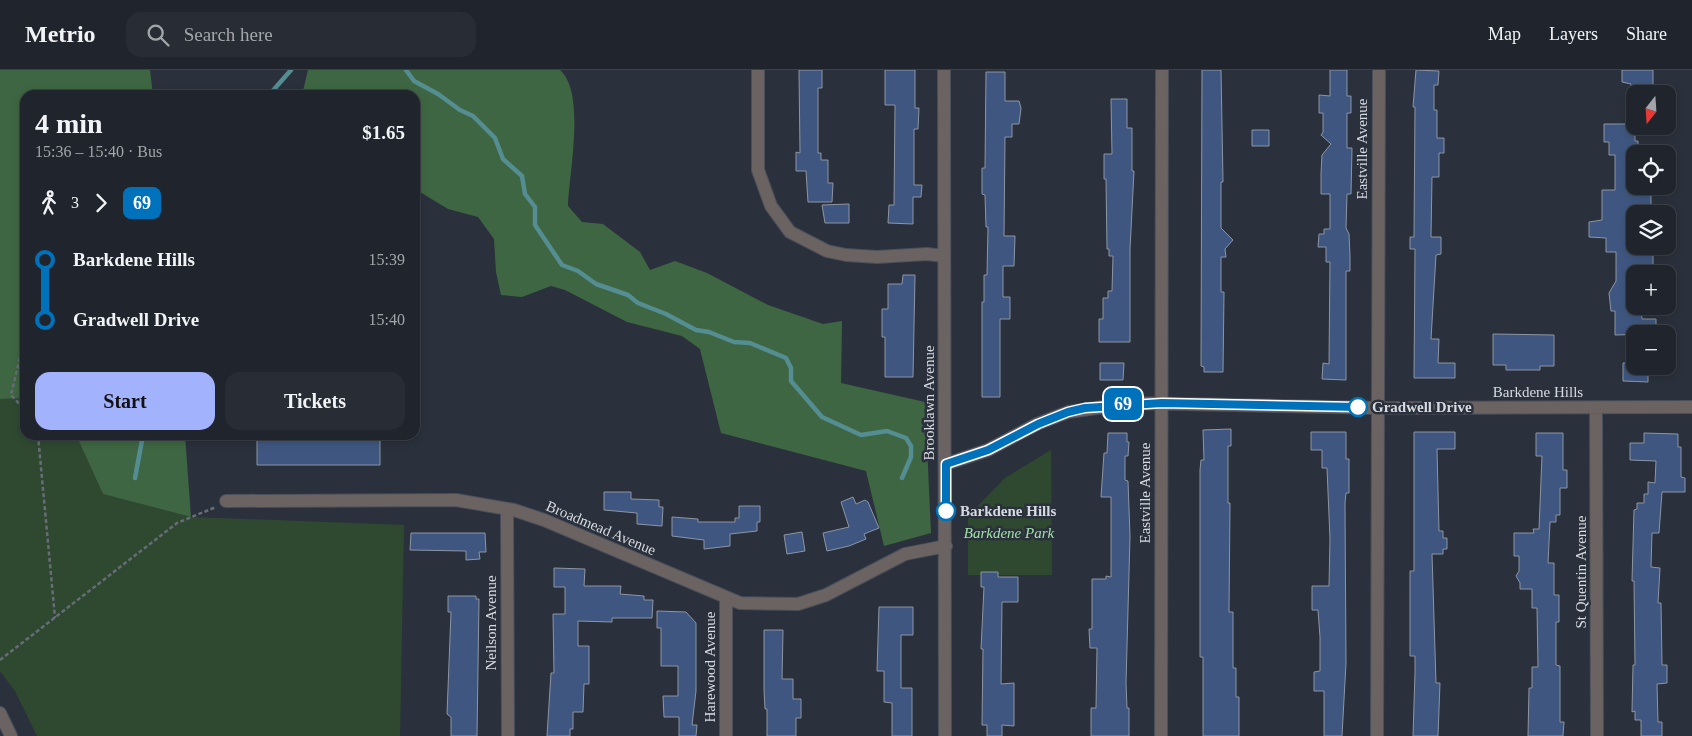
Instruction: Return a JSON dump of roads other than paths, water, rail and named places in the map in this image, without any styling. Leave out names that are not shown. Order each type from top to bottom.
[{"type":"street","points":[[758,70],[758,170],[772,206],[790,232],[827,251],[846,255],[877,257],[927,254],[944,256]]},
{"type":"street","name":"Brooklawn Avenue","points":[[944,70],[945,736]]},
{"type":"street","name":"Eastville Avenue","points":[[1161,736],[1162,70]]},
{"type":"street","name":"Eastville Avenue","points":[[1378,408],[1379,70]]},
{"type":"street","name":"Barkdene Hills","points":[[946,464],[988,450],[1038,424],[1068,412],[1132,403],[1378,408],[1596,409],[1692,407]]},
{"type":"street","points":[[1377,736],[1378,408]]},
{"type":"street","name":"St Quentin Avenue","points":[[1596,409],[1597,736]]},
{"type":"street","name":"Broadmead Avenue","points":[[226,501],[456,500],[514,510],[544,520],[740,603],[798,604],[826,595],[905,554],[946,546]]},
{"type":"street","name":"Neilson Avenue","points":[[507,510],[508,736]]},
{"type":"street","name":"Harewood Avenue","points":[[726,598],[726,736]]},
{"type":"street","points":[[0,713],[11,736]]},
{"type":"waterway","points":[[273,90],[291,70]]},
{"type":"waterway","points":[[406,70],[414,81],[473,116],[495,138],[503,159],[522,176],[525,194],[535,207],[535,225],[562,265],[578,271],[596,284],[628,295],[638,303],[666,314],[696,330],[709,332],[734,342],[750,343],[786,358],[791,368],[791,381],[822,417],[861,435],[887,431],[906,438],[911,446],[911,457],[902,478]]},
{"type":"waterway","points":[[135,478],[142,440]]},
{"type":"place","name":"Gradwell Drive","points":[[1358,407]]},
{"type":"place","name":"Barkdene Hills","points":[[946,511]]},
{"type":"park label","name":"Barkdene Park","points":[[1009,533]]}]
